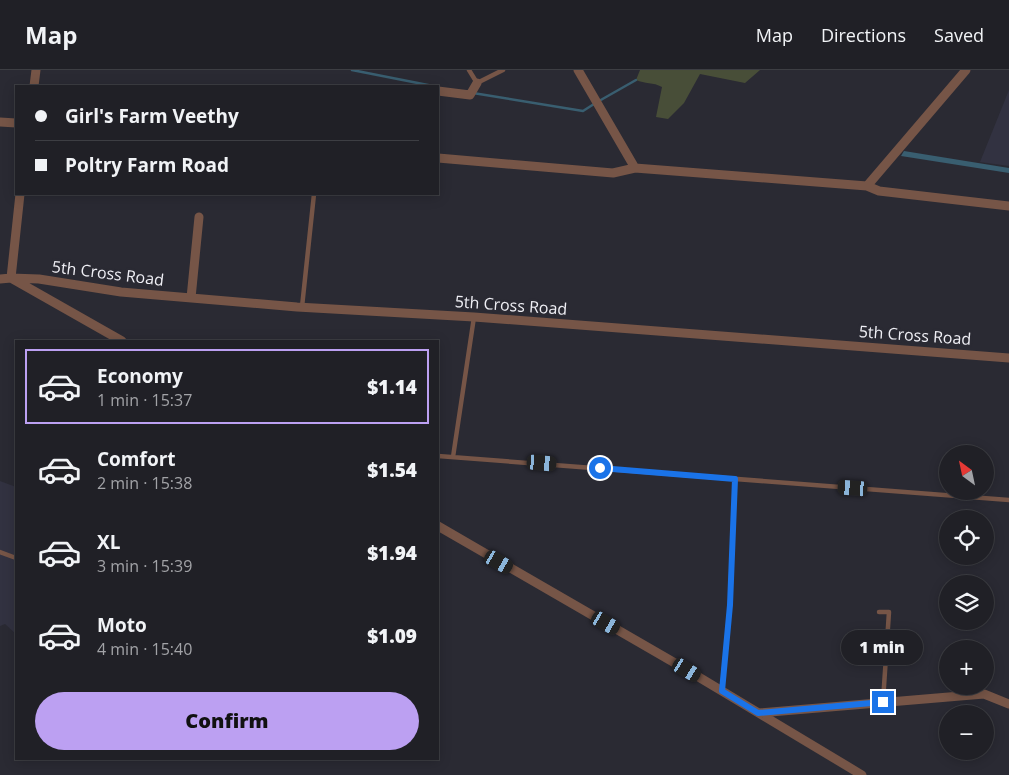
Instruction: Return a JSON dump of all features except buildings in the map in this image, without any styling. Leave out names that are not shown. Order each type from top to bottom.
[{"type":"street","points":[[34,85],[36,70]]},
{"type":"street","points":[[578,70],[635,168]]},
{"type":"street","points":[[867,186],[966,70]]},
{"type":"street","points":[[439,91],[470,95],[477,83]]},
{"type":"street","points":[[0,122],[15,123]]},
{"type":"street","points":[[439,158],[613,173],[635,168],[867,186],[879,191],[1009,206]]},
{"type":"street","points":[[20,195],[11,278],[120,340]]},
{"type":"street","points":[[191,298],[199,217]]},
{"type":"street","name":"5th Cross Road","points":[[0,279],[39,279],[121,292],[302,307],[474,317],[1009,358]]},
{"type":"street","points":[[439,527],[722,691],[862,775]]},
{"type":"street","points":[[758,713],[984,694],[1009,704]]},
{"type":"lane","points":[[469,70],[477,83],[503,70]]},
{"type":"lane","points":[[302,307],[314,195]]},
{"type":"lane","points":[[453,457],[474,317]]},
{"type":"lane","points":[[439,456],[1009,500]]},
{"type":"lane","points":[[722,691],[730,605],[735,479]]},
{"type":"lane","points":[[0,552],[15,558]]},
{"type":"lane","points":[[879,612],[889,612],[883,702]]},
{"type":"shaded area","points":[[1009,90],[1009,166],[980,162]]},
{"type":"shaded area","points":[[904,151],[1009,168],[1009,173],[901,156]]},
{"type":"shaded area","points":[[0,481],[15,487],[15,633],[5,624],[0,626]]},
{"type":"green space","points":[[640,70],[760,70],[745,83],[700,74],[684,103],[668,119],[656,117],[662,87],[636,80]]},
{"type":"waterway","points":[[352,70],[428,85]]},
{"type":"waterway","points":[[599,101],[636,80]]},
{"type":"waterway","points":[[473,93],[583,111],[594,104]]},
{"type":"route","points":[[600,468],[735,479],[730,605],[722,691],[758,713],[883,702]]}]
